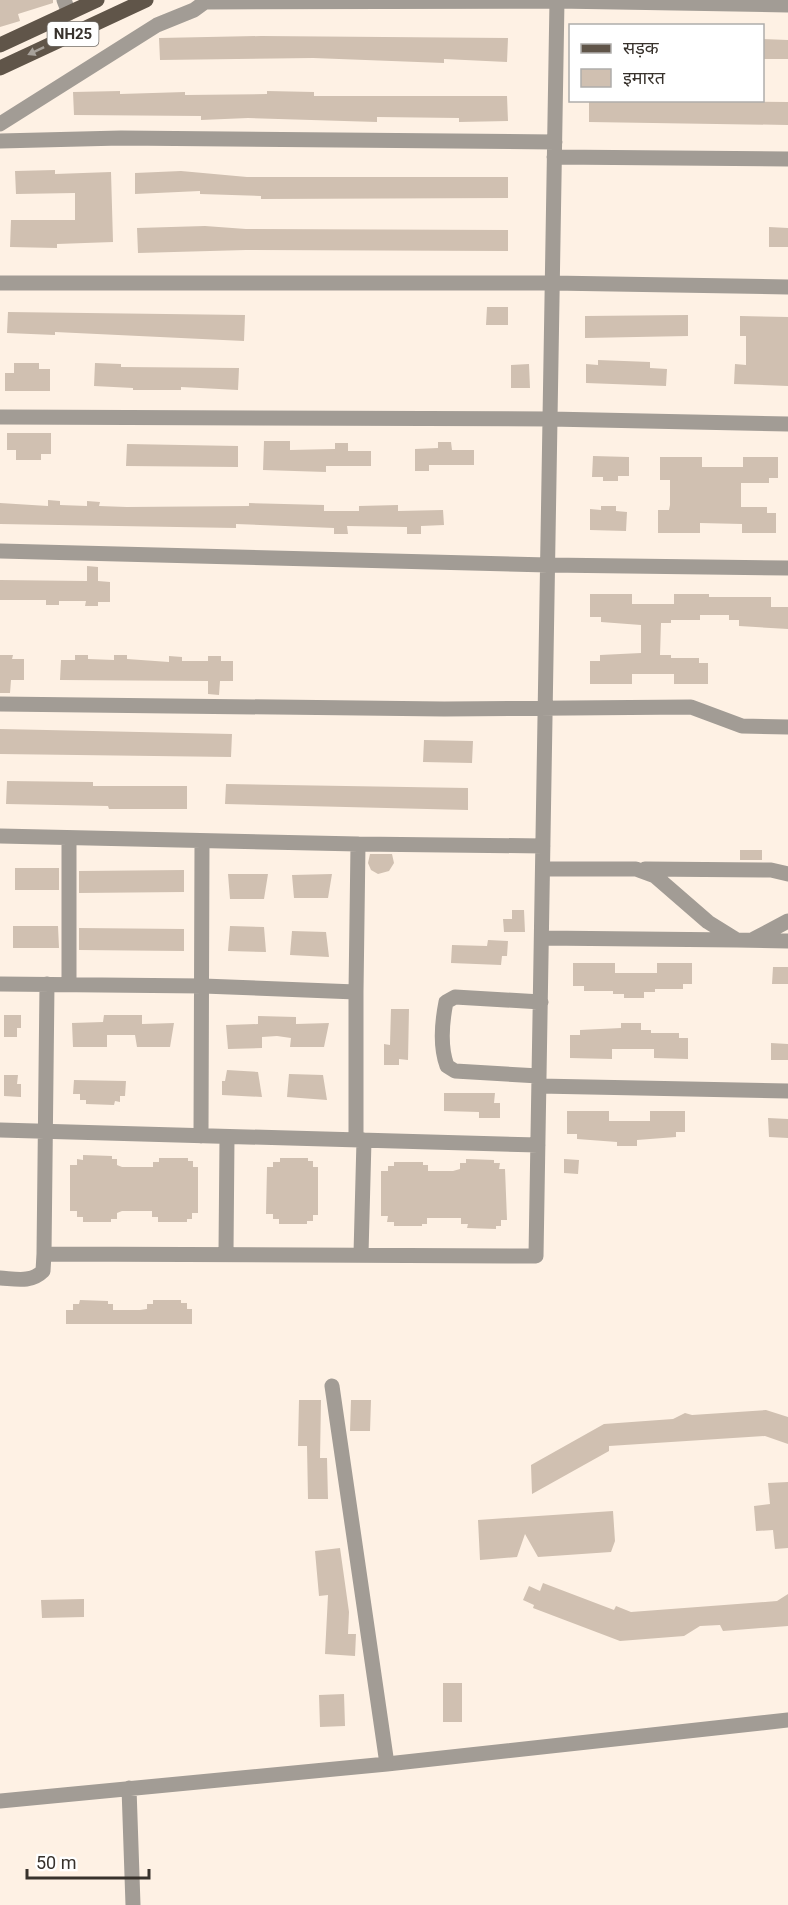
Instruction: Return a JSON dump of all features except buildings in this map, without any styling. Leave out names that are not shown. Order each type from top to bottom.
[{"type":"main road","name":"NH25","points":[[0,45],[66,6],[97,0]]},
{"type":"main road","name":"NH25","points":[[0,68],[146,0]]},
{"type":"street","points":[[44,1254],[226,1252],[537,1256],[557,1]]},
{"type":"street","points":[[0,124],[157,25],[194,10],[205,2],[673,1],[788,4]]},
{"type":"street","points":[[0,141],[133,138],[788,159]]},
{"type":"street","points":[[0,284],[552,283],[788,288]]},
{"type":"street","points":[[0,417],[550,419],[788,424]]},
{"type":"street","points":[[0,551],[548,565],[788,568]]},
{"type":"street","points":[[0,704],[444,709],[691,707],[742,726],[788,727]]},
{"type":"street","points":[[0,836],[202,842],[543,846]]},
{"type":"street","points":[[69,838],[69,984]]},
{"type":"street","points":[[201,1136],[202,842]]},
{"type":"street","points":[[358,844],[356,992],[361,1254]]},
{"type":"street","points":[[543,869],[771,870],[788,874]]},
{"type":"street","points":[[636,869],[655,876],[708,922],[744,940],[788,921]]},
{"type":"street","points":[[542,938],[788,941]]},
{"type":"street","points":[[0,984],[203,986],[356,992]]},
{"type":"street","points":[[0,1278],[28,1280],[37,1277],[43,1271],[47,984]]},
{"type":"street","points":[[541,1002],[455,997],[446,1002],[443,1015],[443,1057],[447,1066],[455,1071],[539,1081],[788,1090]]},
{"type":"street","points":[[0,1130],[538,1145]]},
{"type":"street","points":[[226,1252],[227,1137]]},
{"type":"street","points":[[332,1386],[387,1764]]},
{"type":"street","points":[[0,1801],[387,1764],[788,1720]]},
{"type":"street","points":[[129,1788],[133,1905]]}]
